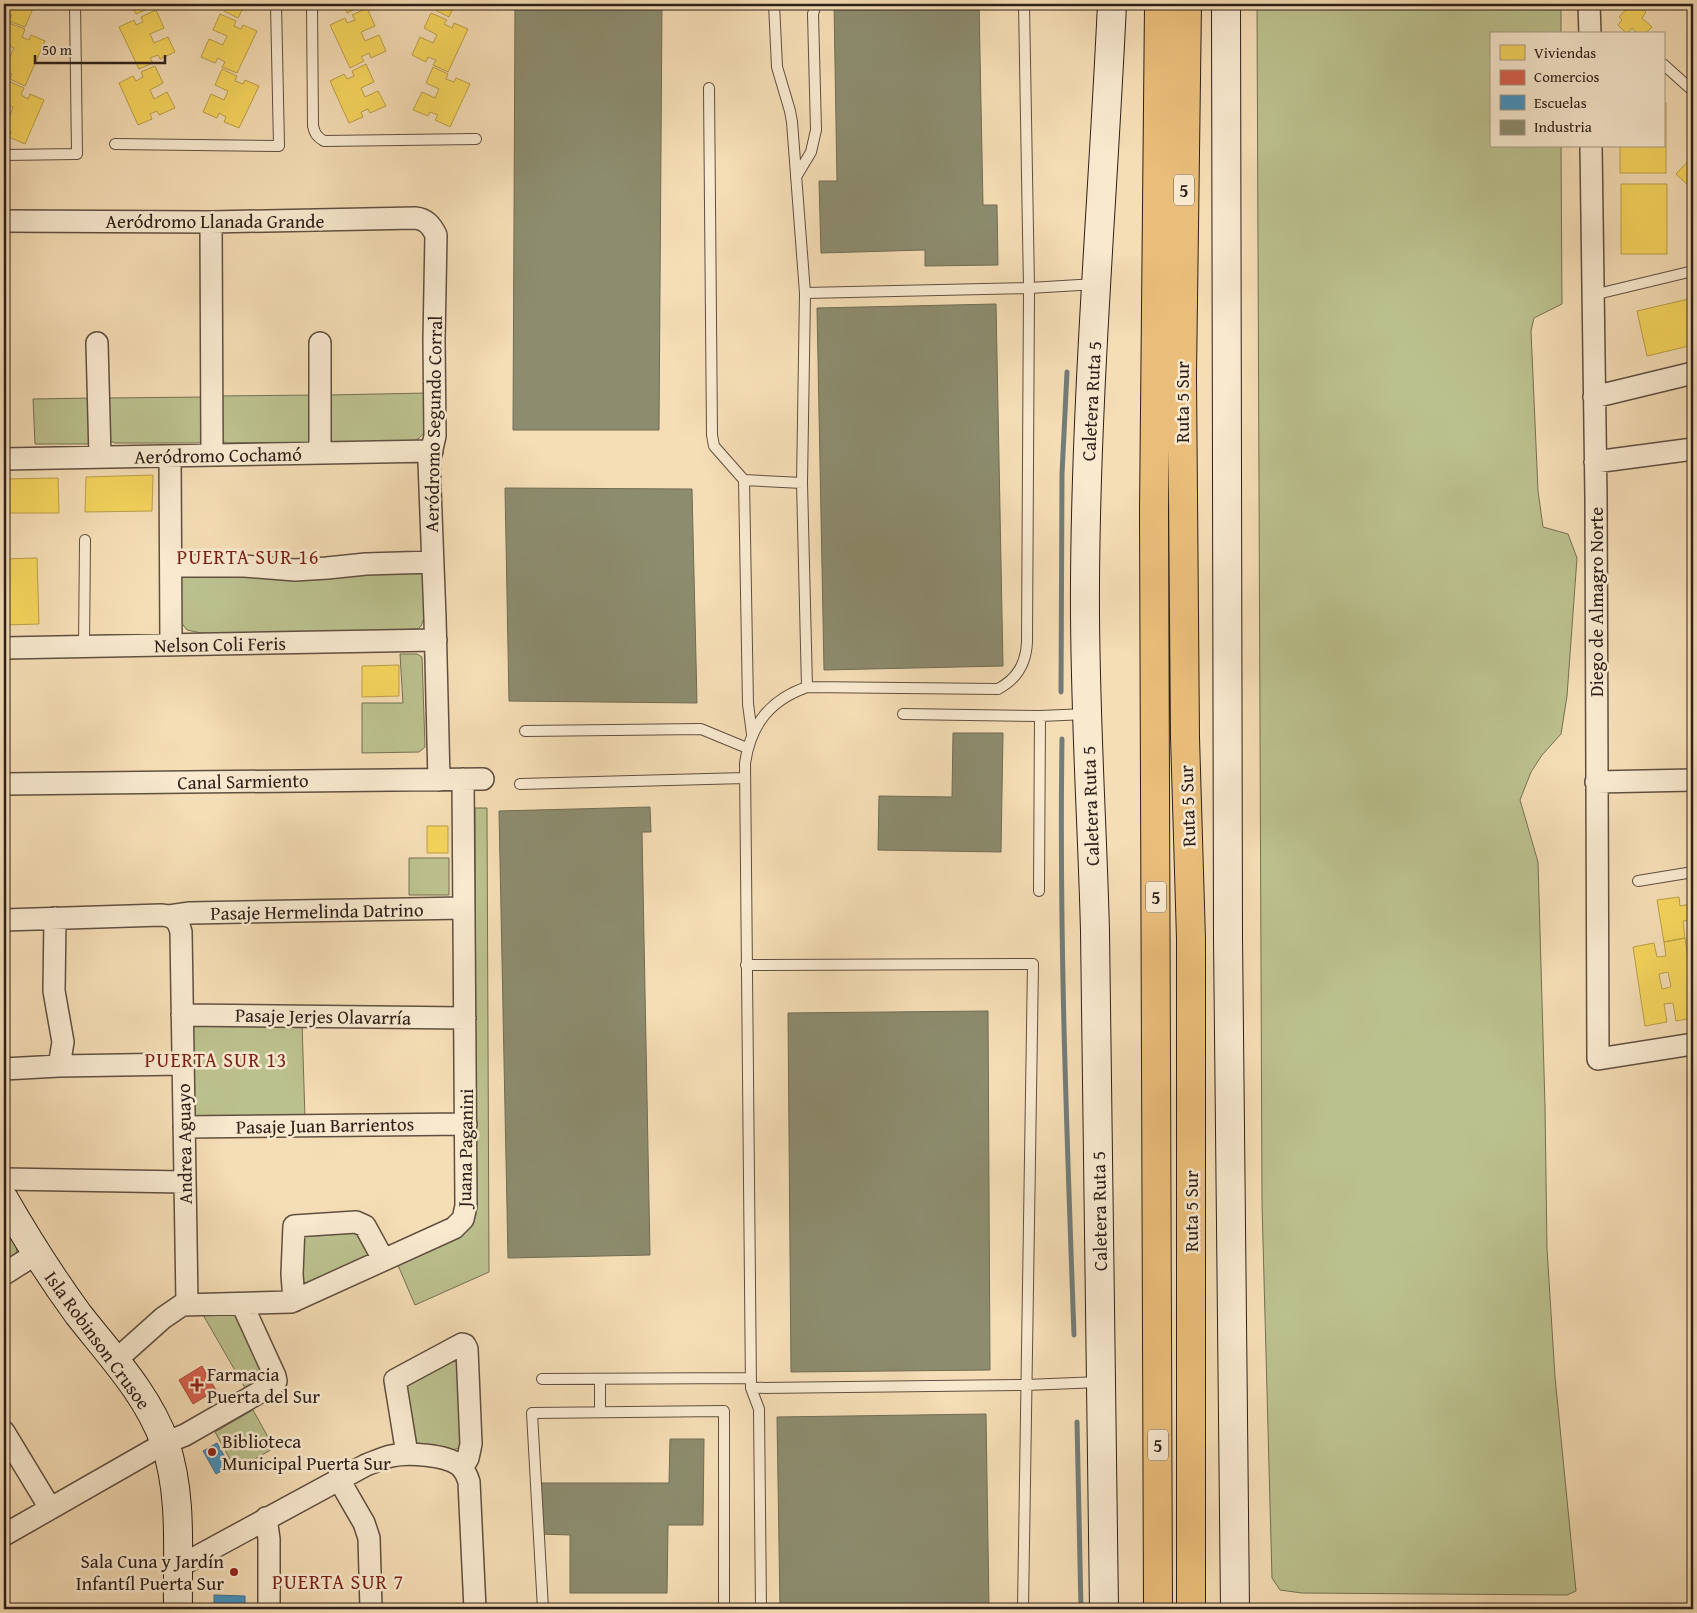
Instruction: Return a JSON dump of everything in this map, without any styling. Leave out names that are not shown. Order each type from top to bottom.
[{"type":"highway","name":"Ruta 5 Sur","points":[[1158,1609],[1154,502],[1159,4]]},
{"type":"highway","name":"Ruta 5 Sur","points":[[1187,4],[1182,385],[1185,736],[1192,939],[1191,1609]]},
{"type":"street","name":"Caletera Ruta 5","points":[[1104,1609],[1094,877],[1086,714],[1085,584],[1096,284],[1112,4]]},
{"type":"street","points":[[1226,4],[1228,946],[1235,1609]]},
{"type":"street","points":[[1589,4],[1590,32]]},
{"type":"street","name":"Diego de Almagro Norte","points":[[1591,148],[1595,462],[1598,1059],[1693,1044]]},
{"type":"street","name":"Aeródromo Llanada Grande","points":[[4,221],[212,222],[415,218],[426,222]]},
{"type":"street","points":[[212,222],[212,455]]},
{"type":"street","name":"Aeródromo Segundo Corral","points":[[426,222],[436,235],[435,436],[429,462],[439,780]]},
{"type":"street","points":[[97,343],[100,457]]},
{"type":"street","points":[[320,343],[320,453]]},
{"type":"street","points":[[1594,397],[1693,373]]},
{"type":"street","points":[[1595,462],[1693,449]]},
{"type":"street","name":"Aeródromo Cochamó","points":[[4,459],[432,451]]},
{"type":"street","points":[[170,456],[171,645]]},
{"type":"street","points":[[171,566],[244,566],[295,570],[352,565],[433,562]]},
{"type":"street","name":"Nelson Coli Feris","points":[[4,648],[436,640]]},
{"type":"street","name":"Canal Sarmiento","points":[[4,784],[473,779]]},
{"type":"street","name":"Juana Paganini","points":[[187,1303],[242,1304],[294,1301],[454,1228],[463,1218],[466,1206],[464,908],[473,779]]},
{"type":"street","points":[[1596,782],[1693,780]]},
{"type":"street","name":"Pasaje Hermelinda Datrino","points":[[169,916],[190,913],[464,908]]},
{"type":"street","points":[[4,920],[169,916]]},
{"type":"street","name":"Andrea Aguayo","points":[[169,916],[178,922],[180,932],[187,1303]]},
{"type":"street","points":[[54,918],[54,984],[64,1042],[59,1066]]},
{"type":"street","name":"Pasaje Jerjes Olavarría","points":[[182,1015],[465,1018]]},
{"type":"street","points":[[4,1069],[182,1064]]},
{"type":"street","name":"Pasaje Juan Barrientos","points":[[184,1127],[466,1124]]},
{"type":"street","points":[[4,1179],[185,1182]]},
{"type":"street","name":"Isla Robinson Crusoe","points":[[4,1199],[36,1254],[74,1308],[116,1360],[146,1404],[165,1443],[176,1499],[178,1609]]},
{"type":"street","points":[[294,1301],[292,1274],[294,1226],[359,1222],[365,1226],[383,1259]]},
{"type":"street","points":[[4,1274],[36,1254]]},
{"type":"street","points":[[116,1360],[178,1306],[187,1303]]},
{"type":"street","points":[[4,1535],[165,1443],[185,1435],[274,1384],[276,1382],[275,1376],[242,1304]]},
{"type":"street","points":[[407,1454],[395,1380],[465,1344],[468,1349],[471,1444],[468,1458],[462,1468]]},
{"type":"street","points":[[4,1432],[50,1508]]},
{"type":"street","points":[[178,1566],[338,1478],[374,1462],[391,1456],[407,1454],[444,1459],[453,1461],[462,1468],[469,1482],[475,1609]]},
{"type":"street","points":[[338,1478],[364,1523],[369,1538],[371,1609]]},
{"type":"street","points":[[266,1518],[269,1539],[269,1609]]},
{"type":"lane","points":[[4,154],[77,154],[74,4]]},
{"type":"lane","points":[[115,144],[279,146],[276,4]]},
{"type":"lane","points":[[312,4],[313,126],[318,138],[324,141],[476,139]]},
{"type":"lane","points":[[774,4],[777,68],[790,111],[805,293],[802,483],[807,688]]},
{"type":"lane","points":[[796,177],[811,152],[816,130],[813,14],[816,4]]},
{"type":"lane","points":[[761,1609],[760,1409],[751,1383],[746,965],[745,763],[747,748],[752,734],[769,709],[793,692],[807,688],[998,689],[1011,680],[1021,668],[1027,651],[1029,288],[1024,4]]},
{"type":"lane","points":[[1664,65],[1693,92]]},
{"type":"lane","points":[[709,88],[712,435],[714,446],[744,480],[748,704],[752,734]]},
{"type":"lane","points":[[1593,295],[1693,271]]},
{"type":"lane","points":[[805,293],[1029,288],[1096,284]]},
{"type":"lane","points":[[744,480],[802,483]]},
{"type":"lane","points":[[84,646],[85,540]]},
{"type":"lane","points":[[903,714],[1040,716],[1086,714]]},
{"type":"lane","points":[[1039,891],[1040,716]]},
{"type":"lane","points":[[525,730],[701,729],[747,748]]},
{"type":"lane","points":[[520,784],[745,778]]},
{"type":"lane","points":[[1638,880],[1693,872]]},
{"type":"lane","points":[[746,965],[1033,964],[1023,1609]]},
{"type":"lane","points":[[542,1379],[751,1383],[1026,1384],[1102,1382]]},
{"type":"lane","points":[[600,1379],[600,1411]]},
{"type":"lane","points":[[543,1609],[532,1413],[600,1411],[724,1411],[724,1609]]},
{"type":"green space","points":[[1257,4],[1561,4],[1561,32],[1490,32],[1490,148],[1561,148],[1562,304],[1534,318],[1531,331],[1538,491],[1543,527],[1568,534],[1577,558],[1567,696],[1561,734],[1542,755],[1531,772],[1520,800],[1538,862],[1547,1249],[1555,1377],[1576,1591],[1567,1595],[1302,1593],[1280,1590],[1272,1578],[1262,1204]]},
{"type":"green space","points":[[427,393],[426,428],[419,438],[413,441],[335,442],[329,438],[328,395]]},
{"type":"green space","points":[[316,395],[310,442],[227,443],[222,441],[218,396]]},
{"type":"green space","points":[[206,397],[202,441],[199,443],[115,443],[107,437],[107,398]]},
{"type":"green space","points":[[95,398],[93,439],[88,444],[35,444],[33,399]]},
{"type":"green space","points":[[423,572],[425,611],[424,619],[418,629],[253,634],[201,633],[187,630],[180,621],[181,579],[183,575]]},
{"type":"green space","points":[[400,654],[417,654],[422,657],[425,747],[419,752],[362,753],[362,703],[403,703]]},
{"type":"green space","points":[[475,808],[487,808],[489,1272],[415,1305],[397,1263],[473,1221],[476,1210]]},
{"type":"green space","points":[[409,858],[449,858],[449,895],[409,895]]},
{"type":"green space","points":[[302,1022],[305,1119],[196,1118],[194,1115],[190,1031],[193,1023]]},
{"type":"green space","points":[[4,1224],[17,1246],[16,1254],[4,1264]]},
{"type":"green space","points":[[356,1227],[370,1252],[368,1256],[301,1286],[298,1235]]},
{"type":"green space","points":[[202,1313],[237,1313],[269,1376],[248,1393]]},
{"type":"green space","points":[[458,1354],[464,1446],[453,1450],[412,1446],[400,1382]]},
{"type":"green space","points":[[253,1410],[274,1448],[236,1470],[215,1432]]},
{"type":"building: Viviendas","points":[[4,4],[35,4],[25,27],[9,21],[12,15],[4,12]]},
{"type":"building: Viviendas","points":[[131,4],[148,4],[150,8],[136,14]]},
{"type":"building: Viviendas","points":[[220,4],[245,4],[238,18],[224,11],[226,7]]},
{"type":"building: Viviendas","points":[[343,4],[360,4],[361,6],[347,13]]},
{"type":"building: Viviendas","points":[[435,4],[455,4],[449,17],[435,10],[437,5]]},
{"type":"building: Viviendas","points":[[1637,4],[1646,12],[1642,18],[1652,27],[1647,32],[1636,32],[1632,28],[1629,32],[1625,32],[1618,25],[1622,20],[1619,17],[1629,6],[1632,9]]},
{"type":"building: Viviendas","points":[[367,8],[375,26],[361,32],[365,41],[379,35],[386,51],[371,58],[369,53],[361,57],[364,61],[350,68],[330,25],[345,18],[347,23],[355,20],[352,15]]},
{"type":"building: Viviendas","points":[[156,10],[164,28],[150,34],[154,43],[168,37],[175,52],[160,59],[158,55],[150,58],[153,63],[139,69],[119,27],[134,20],[136,25],[143,22],[141,17]]},
{"type":"building: Viviendas","points":[[431,13],[447,20],[444,24],[452,28],[454,23],[468,29],[448,72],[433,65],[436,60],[428,57],[426,62],[412,55],[420,37],[433,43],[437,35],[424,28]]},
{"type":"building: Viviendas","points":[[220,14],[236,21],[234,26],[241,29],[243,25],[257,31],[237,73],[222,67],[225,62],[218,58],[215,63],[201,57],[209,39],[223,45],[227,36],[213,30]]},
{"type":"building: Viviendas","points":[[9,23],[25,29],[22,37],[29,40],[31,35],[45,41],[25,86],[10,79],[12,74],[5,70],[4,73],[4,54],[10,57],[14,48],[4,43],[4,35]]},
{"type":"building: Viviendas","points":[[366,64],[374,82],[361,88],[365,97],[378,91],[386,106],[370,113],[368,109],[361,112],[363,117],[349,123],[330,81],[344,74],[347,79],[354,76],[352,71]]},
{"type":"building: Viviendas","points":[[155,66],[163,83],[150,90],[154,99],[167,92],[175,108],[159,115],[157,111],[150,114],[152,119],[138,125],[119,83],[133,76],[136,81],[143,77],[141,72]]},
{"type":"building: Viviendas","points":[[433,67],[448,74],[446,79],[454,82],[456,78],[470,84],[450,127],[435,120],[438,115],[430,112],[428,116],[413,110],[422,92],[435,98],[439,89],[426,83]]},
{"type":"building: Viviendas","points":[[222,69],[237,76],[235,81],[243,84],[245,80],[259,86],[239,128],[224,122],[226,117],[219,113],[217,118],[203,112],[211,94],[224,100],[228,91],[215,85]]},
{"type":"building: Viviendas","points":[[8,81],[24,88],[21,95],[28,99],[30,94],[44,100],[25,144],[9,137],[11,132],[4,130],[4,113],[10,115],[13,107],[4,102],[4,92]]},
{"type":"building: Viviendas","points":[[1664,103],[1666,103],[1666,173],[1620,173],[1620,148],[1664,148]]},
{"type":"building: Viviendas","points":[[1693,156],[1693,190],[1676,174]]},
{"type":"building: Viviendas","points":[[1621,184],[1667,184],[1667,254],[1621,254]]},
{"type":"building: Viviendas","points":[[1693,298],[1693,345],[1647,356],[1637,311]]},
{"type":"building: Viviendas","points":[[153,475],[152,511],[85,512],[86,477]]},
{"type":"building: Viviendas","points":[[58,478],[59,513],[4,513],[4,479]]},
{"type":"building: Viviendas","points":[[37,558],[39,624],[5,625],[4,559]]},
{"type":"building: Viviendas","points":[[399,665],[399,696],[362,697],[362,666]]},
{"type":"building: Viviendas","points":[[427,826],[448,826],[448,853],[427,853]]},
{"type":"building: Viviendas","points":[[1693,894],[1693,920],[1683,921],[1685,938],[1664,942],[1657,900],[1679,897],[1680,906],[1691,904],[1689,895]]},
{"type":"building: Viviendas","points":[[1685,938],[1693,991],[1693,1018],[1676,1021],[1673,1003],[1664,1004],[1667,1022],[1645,1026],[1633,947],[1654,943],[1657,957],[1666,956],[1664,942]],"holes":[[[1668,972],[1671,987],[1662,989],[1659,974]]]},
{"type":"building: Comercios","name":"Farmacia Puerta del Sur","points":[[202,1366],[216,1390],[193,1404],[179,1380]]},
{"type":"building: Escuelas","points":[[217,1443],[230,1466],[216,1474],[203,1451]]},
{"type":"building: Escuelas","points":[[214,1595],[245,1596],[245,1609],[214,1609]]},
{"type":"building: Industria","points":[[515,4],[662,4],[659,430],[513,430]]},
{"type":"building: Industria","points":[[834,4],[979,4],[983,205],[997,205],[998,265],[925,266],[925,250],[821,253],[819,181],[837,181]]},
{"type":"building: Industria","points":[[996,304],[1003,666],[824,670],[817,308]]},
{"type":"building: Industria","points":[[505,488],[692,489],[697,703],[509,701]]},
{"type":"building: Industria","points":[[953,733],[1003,733],[1001,852],[878,850],[879,796],[952,797]]},
{"type":"building: Industria","points":[[650,807],[651,832],[642,832],[650,1255],[508,1258],[499,811]]},
{"type":"building: Industria","points":[[988,1011],[990,1370],[791,1372],[788,1013]]},
{"type":"building: Industria","points":[[986,1414],[989,1609],[780,1609],[777,1417]]},
{"type":"building: Industria","points":[[670,1439],[704,1439],[703,1525],[668,1525],[667,1593],[570,1593],[570,1535],[539,1534],[539,1483],[669,1483]]},
{"type":"waterway","points":[[1061,692],[1062,474],[1067,372]]},
{"type":"waterway","points":[[1062,739],[1063,963],[1074,1335]]},
{"type":"waterway","points":[[1077,1422],[1081,1609]]},
{"type":"place","name":"Farmacia Puerta del Sur","points":[[197,1385]]},
{"type":"place","name":"Biblioteca Municipal Puerta Sur","points":[[212,1452]]},
{"type":"place","name":"Sala Cuna y Jardín Infantíl Puerta Sur","points":[[234,1572]]},
{"type":"district","name":"PUERTA SUR 16","points":[[248,556]]},
{"type":"district","name":"PUERTA SUR 13","points":[[216,1059]]},
{"type":"district","name":"PUERTA SUR 7","points":[[338,1581]]}]
